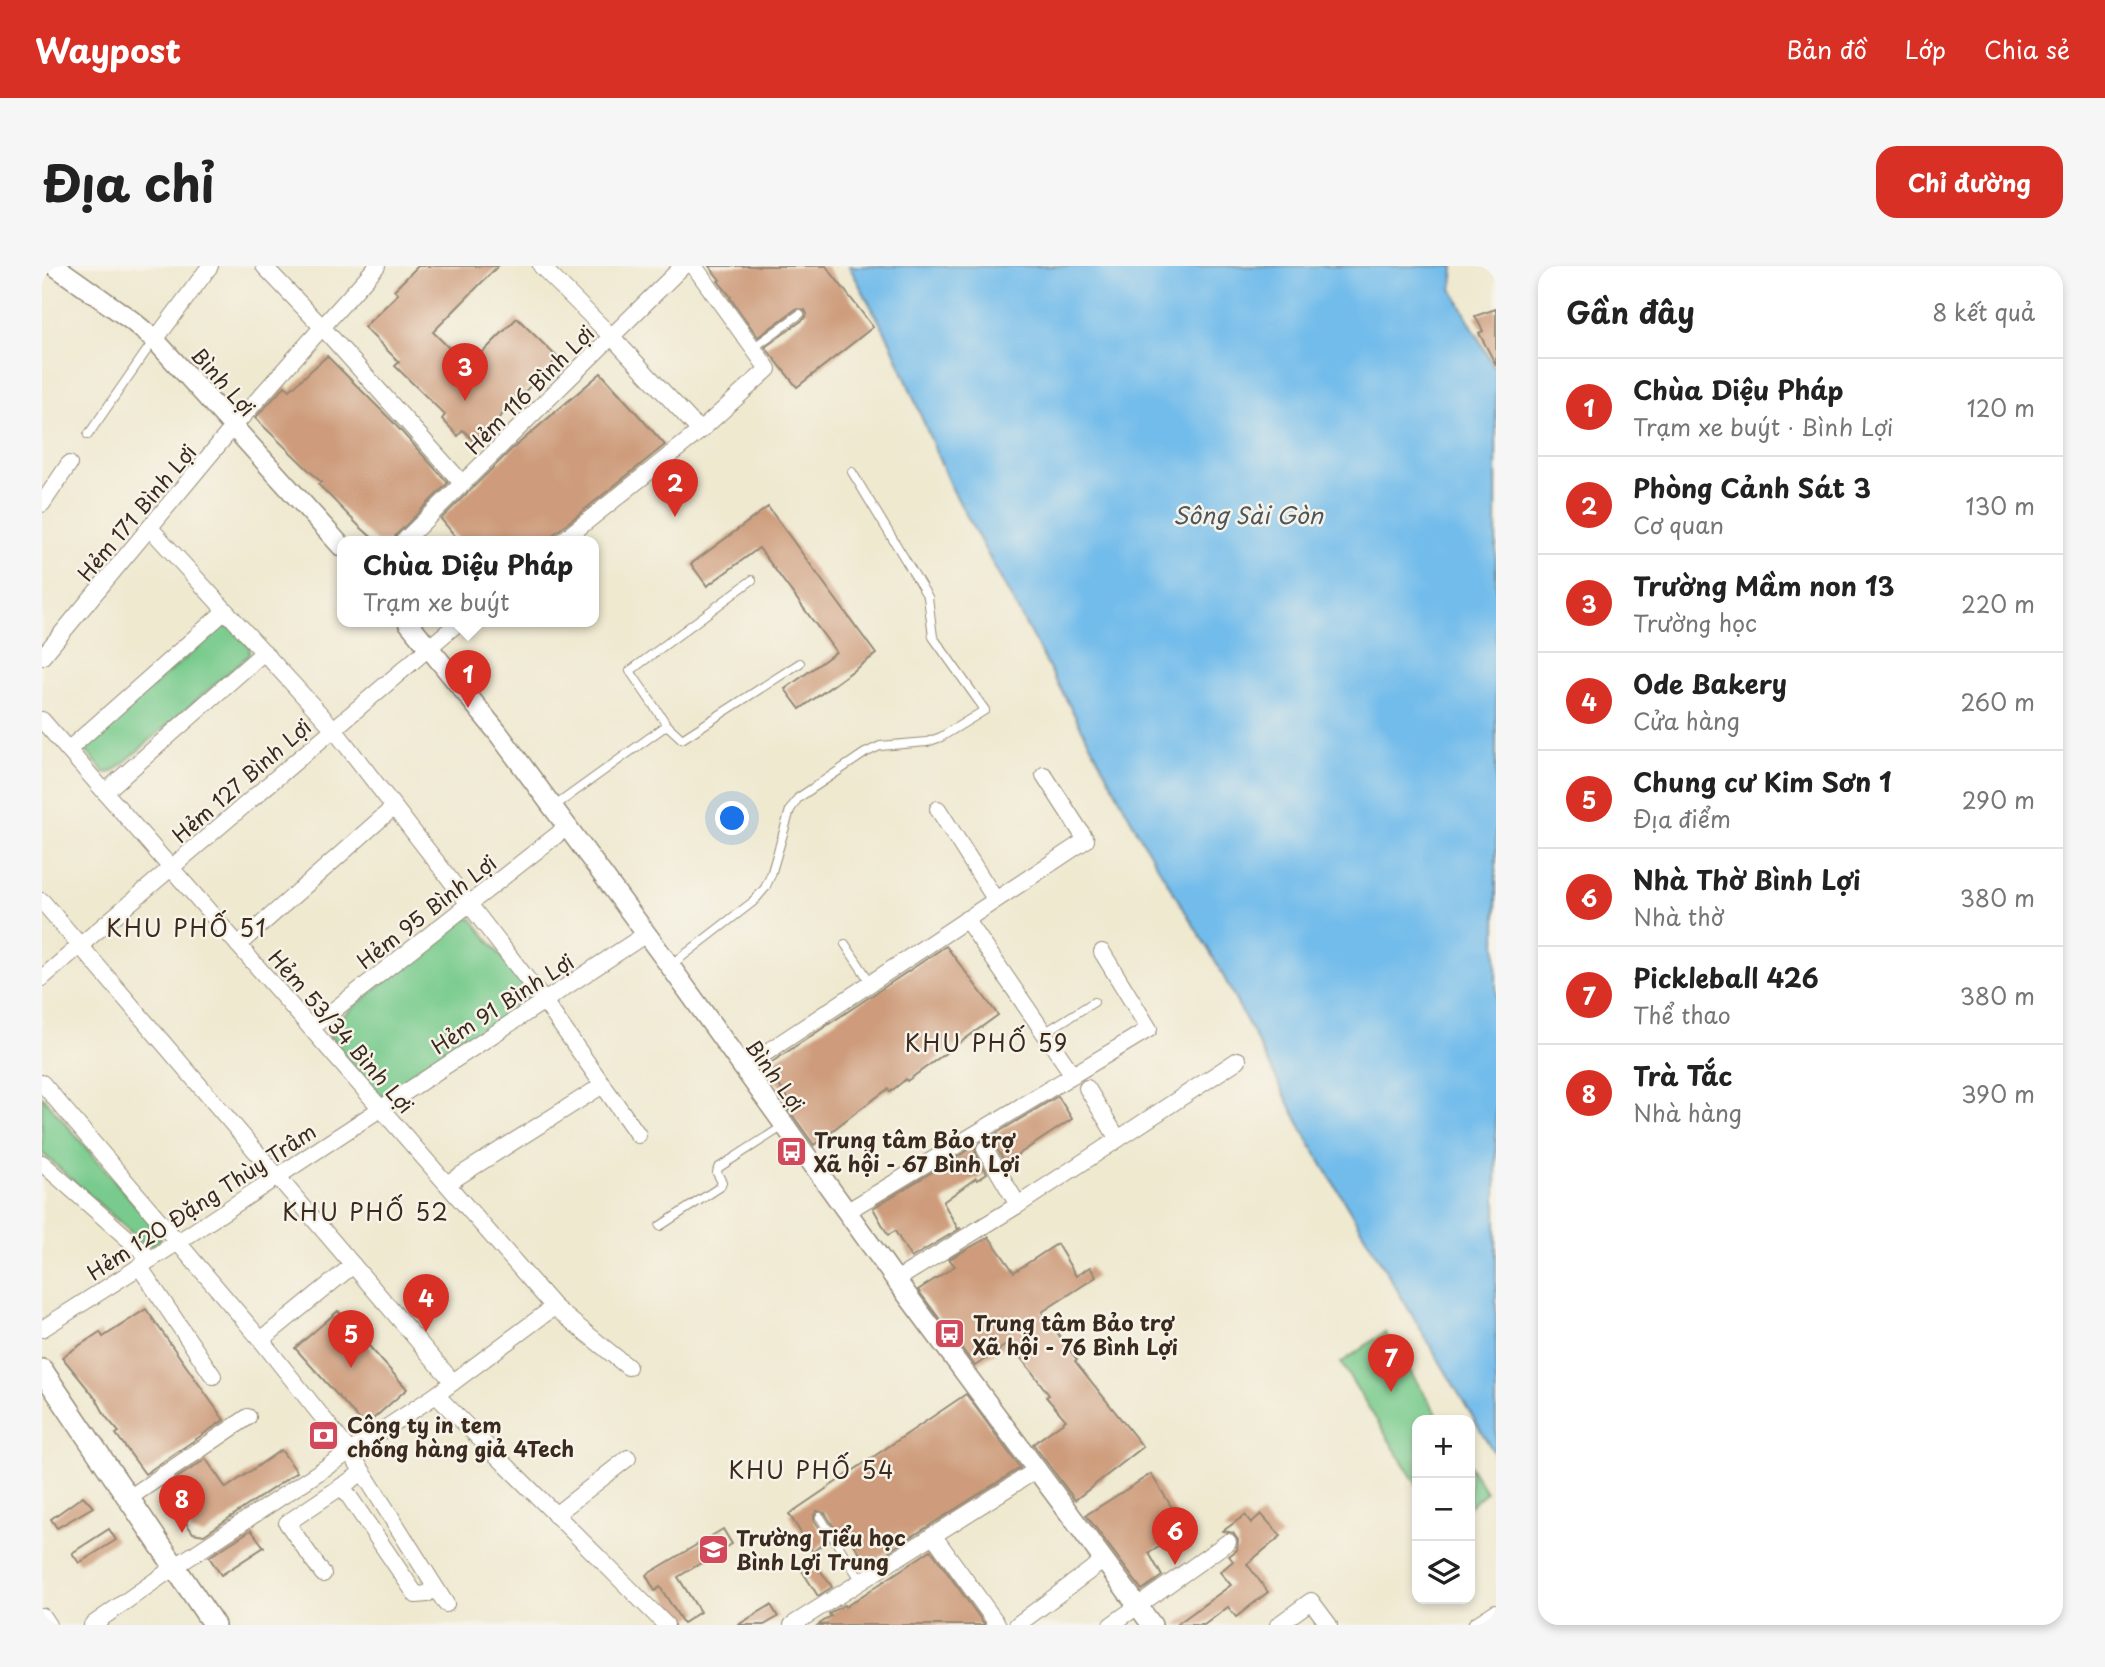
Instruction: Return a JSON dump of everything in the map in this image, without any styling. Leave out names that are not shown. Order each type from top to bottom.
[{"type":"main road","points":[[42,1370],[214,1625]]},
{"type":"street","name":"Bình Lợi","points":[[55,266],[155,340],[337,541]]},
{"type":"street","points":[[155,340],[210,266]]},
{"type":"street","points":[[264,266],[463,484]]},
{"type":"street","name":"Hẻm 171 Bình Lợi","points":[[42,657],[234,426],[377,266]]},
{"type":"street","points":[[541,266],[700,431]]},
{"type":"street","name":"Hẻm 116 Bình Lợi","points":[[409,536],[683,266]]},
{"type":"street","points":[[569,536],[700,431],[768,369],[694,266]]},
{"type":"street","points":[[42,504],[69,464]]},
{"type":"street","points":[[150,528],[334,728],[544,1001],[638,1135]]},
{"type":"street","points":[[68,750],[226,611]]},
{"type":"street","name":"Bình Lợi","points":[[412,627],[567,827],[846,1212],[1152,1625]]},
{"type":"street","name":"Hẻm 127 Bình Lợi","points":[[42,978],[453,627]]},
{"type":"street","points":[[105,792],[264,652]]},
{"type":"street","name":"Hẻm 53/34 Bình Lợi","points":[[42,720],[554,1307],[628,1367]]},
{"type":"street","points":[[743,1068],[1086,840],[1044,775]]},
{"type":"street","points":[[238,945],[394,807]]},
{"type":"street","points":[[938,809],[995,899]]},
{"type":"street","name":"Hẻm 95 Bình Lợi","points":[[311,1028],[567,827]]},
{"type":"street","points":[[42,901],[453,1382]]},
{"type":"street","points":[[966,919],[1073,1075]]},
{"type":"street","name":"Hẻm 91 Bình Lợi","points":[[382,1108],[646,934]]},
{"type":"street","points":[[846,1212],[1149,1029],[1102,952]]},
{"type":"street","points":[[896,1280],[1018,1205],[1238,1059]]},
{"type":"street","points":[[42,1083],[261,1340],[350,1452],[446,1604]]},
{"type":"street","points":[[448,1183],[603,1085]]},
{"type":"street","points":[[1087,1087],[1118,1139]]},
{"type":"street","name":"Hẻm 120 Đặng Thùy Trâm","points":[[42,1329],[382,1108]]},
{"type":"street","points":[[985,1149],[1018,1205]]},
{"type":"street","points":[[42,1163],[145,1263],[214,1376]]},
{"type":"street","points":[[261,1340],[353,1265]]},
{"type":"street","points":[[92,1625],[176,1566],[436,1395],[554,1307]]},
{"type":"street","points":[[436,1395],[666,1625]]},
{"type":"street","points":[[129,1498],[248,1417]]},
{"type":"street","points":[[555,1515],[628,1458]]},
{"type":"street","points":[[792,1625],[1038,1469]]},
{"type":"street","points":[[323,1574],[287,1523],[363,1472]]},
{"type":"street","points":[[342,1486],[416,1595],[427,1594],[434,1586]]},
{"type":"street","points":[[933,1535],[998,1625]]},
{"type":"street","points":[[1111,1625],[1228,1542]]},
{"type":"street","points":[[1017,1625],[1104,1560]]},
{"type":"street","points":[[1278,1625],[1311,1601],[1329,1625]]},
{"type":"street","points":[[1476,1625],[1496,1612]]},
{"type":"street","points":[[42,1616],[48,1625]]},
{"type":"lane","points":[[753,348],[800,314]]},
{"type":"lane","points":[[88,435],[155,340]]},
{"type":"lane","points":[[670,966],[754,901],[765,888],[790,810],[798,799],[865,753],[880,747],[927,742],[941,737],[985,710],[933,637],[928,597],[852,472]]},
{"type":"lane","points":[[752,580],[630,671],[667,725],[682,739],[800,663]]},
{"type":"lane","points":[[552,807],[667,725]]},
{"type":"lane","points":[[845,944],[871,983]]},
{"type":"lane","points":[[1044,1033],[1094,1002]]},
{"type":"lane","points":[[660,1226],[720,1187],[722,1182],[717,1173],[718,1168],[785,1125]]},
{"type":"lane","points":[[820,1517],[861,1581]]},
{"type":"green space","points":[[223,626],[231,627],[250,647],[249,655],[113,772],[105,773],[87,752],[87,742]]},
{"type":"green space","points":[[464,918],[472,919],[532,996],[529,1003],[389,1096],[380,1096],[330,1037],[330,1026]]},
{"type":"green space","points":[[42,1096],[158,1231],[161,1239],[152,1246],[143,1243],[42,1153]]},
{"type":"green space","points":[[1385,1332],[1438,1415],[1412,1415],[1412,1477],[1341,1363]]},
{"type":"green space","points":[[1475,1474],[1486,1492],[1475,1502]]},
{"type":"water","name":"Sông Sài Gòn","points":[[849,266],[1454,266],[1452,289],[1496,371],[1496,1456],[1475,1421],[1475,1415],[1472,1415],[1308,1140],[1216,962],[1146,847],[949,483],[890,341]]},
{"type":"building","points":[[418,266],[498,266],[433,332],[468,367],[517,318],[558,358],[475,442],[463,430],[458,436],[442,419],[445,415],[395,366],[399,362],[364,327],[398,294],[394,290]]},
{"type":"building","points":[[709,266],[826,266],[873,327],[797,387],[765,347],[804,319],[807,314],[805,310],[796,309],[758,337]]},
{"type":"building","points":[[1496,309],[1496,365],[1479,333],[1483,331],[1475,316]]},
{"type":"building","points":[[327,356],[391,420],[448,483],[396,536],[370,536],[318,484],[321,482],[255,418],[285,386],[290,390]]},
{"type":"building","points":[[601,373],[665,445],[553,536],[455,536],[441,519],[511,450]]},
{"type":"building","points":[[768,507],[876,654],[800,709],[785,689],[836,652],[759,548],[707,586],[691,564]]},
{"type":"building","points":[[946,946],[998,1015],[907,1081],[906,1079],[890,1092],[888,1089],[814,1145],[788,1109],[793,1106],[766,1066]]},
{"type":"building","points":[[1058,1096],[1072,1119],[1010,1160],[1008,1158],[1004,1161],[994,1143],[987,1139]]},
{"type":"building","points":[[975,1146],[976,1154],[987,1173],[943,1202],[958,1229],[961,1228],[911,1258],[895,1231],[888,1235],[873,1208]]},
{"type":"building","points":[[989,1237],[1014,1272],[1057,1244],[1076,1276],[1090,1267],[1096,1277],[1042,1312],[1077,1360],[1075,1361],[1143,1447],[1075,1500],[1033,1444],[1066,1420],[1046,1397],[1049,1395],[1032,1372],[1009,1343],[975,1366],[918,1290],[955,1266],[949,1259]]},
{"type":"building","points":[[146,1309],[224,1420],[145,1474],[116,1434],[119,1432],[106,1417],[97,1400],[62,1357],[100,1332],[103,1337]]},
{"type":"building","points":[[338,1311],[407,1389],[365,1426],[295,1348]]},
{"type":"building","points":[[966,1394],[1020,1468],[867,1565],[845,1530],[839,1535],[825,1513],[817,1511],[814,1520],[827,1540],[813,1552],[789,1514]]},
{"type":"building","points":[[281,1450],[297,1472],[204,1535],[193,1533],[162,1488],[206,1459],[226,1488]]},
{"type":"building","points":[[1151,1474],[1186,1530],[1149,1553],[1162,1576],[1142,1590],[1086,1515]]},
{"type":"building","points":[[83,1496],[93,1507],[57,1528],[51,1519]]},
{"type":"building","points":[[1261,1514],[1281,1536],[1247,1564],[1268,1592],[1236,1617],[1228,1607],[1204,1625],[1176,1625],[1231,1585],[1220,1572],[1233,1561],[1229,1556],[1237,1550],[1238,1540],[1233,1533],[1223,1531],[1245,1515],[1251,1523]]},
{"type":"building","points":[[109,1529],[116,1540],[79,1563],[72,1553]]},
{"type":"building","points":[[723,1529],[732,1544],[678,1577],[700,1612],[683,1623],[660,1587],[655,1591],[646,1575]]},
{"type":"building","points":[[251,1530],[264,1547],[221,1575],[209,1557]]},
{"type":"building","points":[[931,1550],[985,1625],[818,1625],[831,1616],[829,1614],[844,1605],[845,1607]]},
{"type":"building","points":[[811,1557],[832,1587],[818,1596],[799,1566]]},
{"type":"building","points":[[771,1605],[778,1617],[764,1625],[738,1625]]},
{"type":"place","name":"Trường Mầm non 13","points":[[465,401]]},
{"type":"place","name":"Phòng Cảnh Sát 3","points":[[675,517]]},
{"type":"place","name":"Chùa Diệu Pháp","points":[[468,708]]},
{"type":"place","name":"Trung tâm Bảo trợ Xã hội - 67 Bình Lợi","points":[[791,1151]]},
{"type":"place","name":"Ode Bakery","points":[[426,1332]]},
{"type":"place","name":"Trung tâm Bảo trợ Xã hội - 76 Bình Lợi","points":[[950,1334]]},
{"type":"place","name":"Chung cư Kim Sơn 1","points":[[351,1368]]},
{"type":"place","name":"Pickleball 426","points":[[1391,1392]]},
{"type":"place","name":"Công ty in tem chống hàng giả 4Tech","points":[[324,1436]]},
{"type":"place","name":"Trà Tắc","points":[[182,1533]]},
{"type":"place","name":"Trường Tiểu học Bình Lợi Trung","points":[[713,1549]]},
{"type":"place","name":"Nhà Thờ Bình Lợi","points":[[1175,1565]]},
{"type":"district","name":"KHU PHỐ 51","points":[[187,927]]},
{"type":"district","name":"KHU PHỐ 59","points":[[987,1042]]},
{"type":"district","name":"KHU PHỐ 52","points":[[366,1211]]},
{"type":"district","name":"KHU PHỐ 54","points":[[812,1469]]}]
